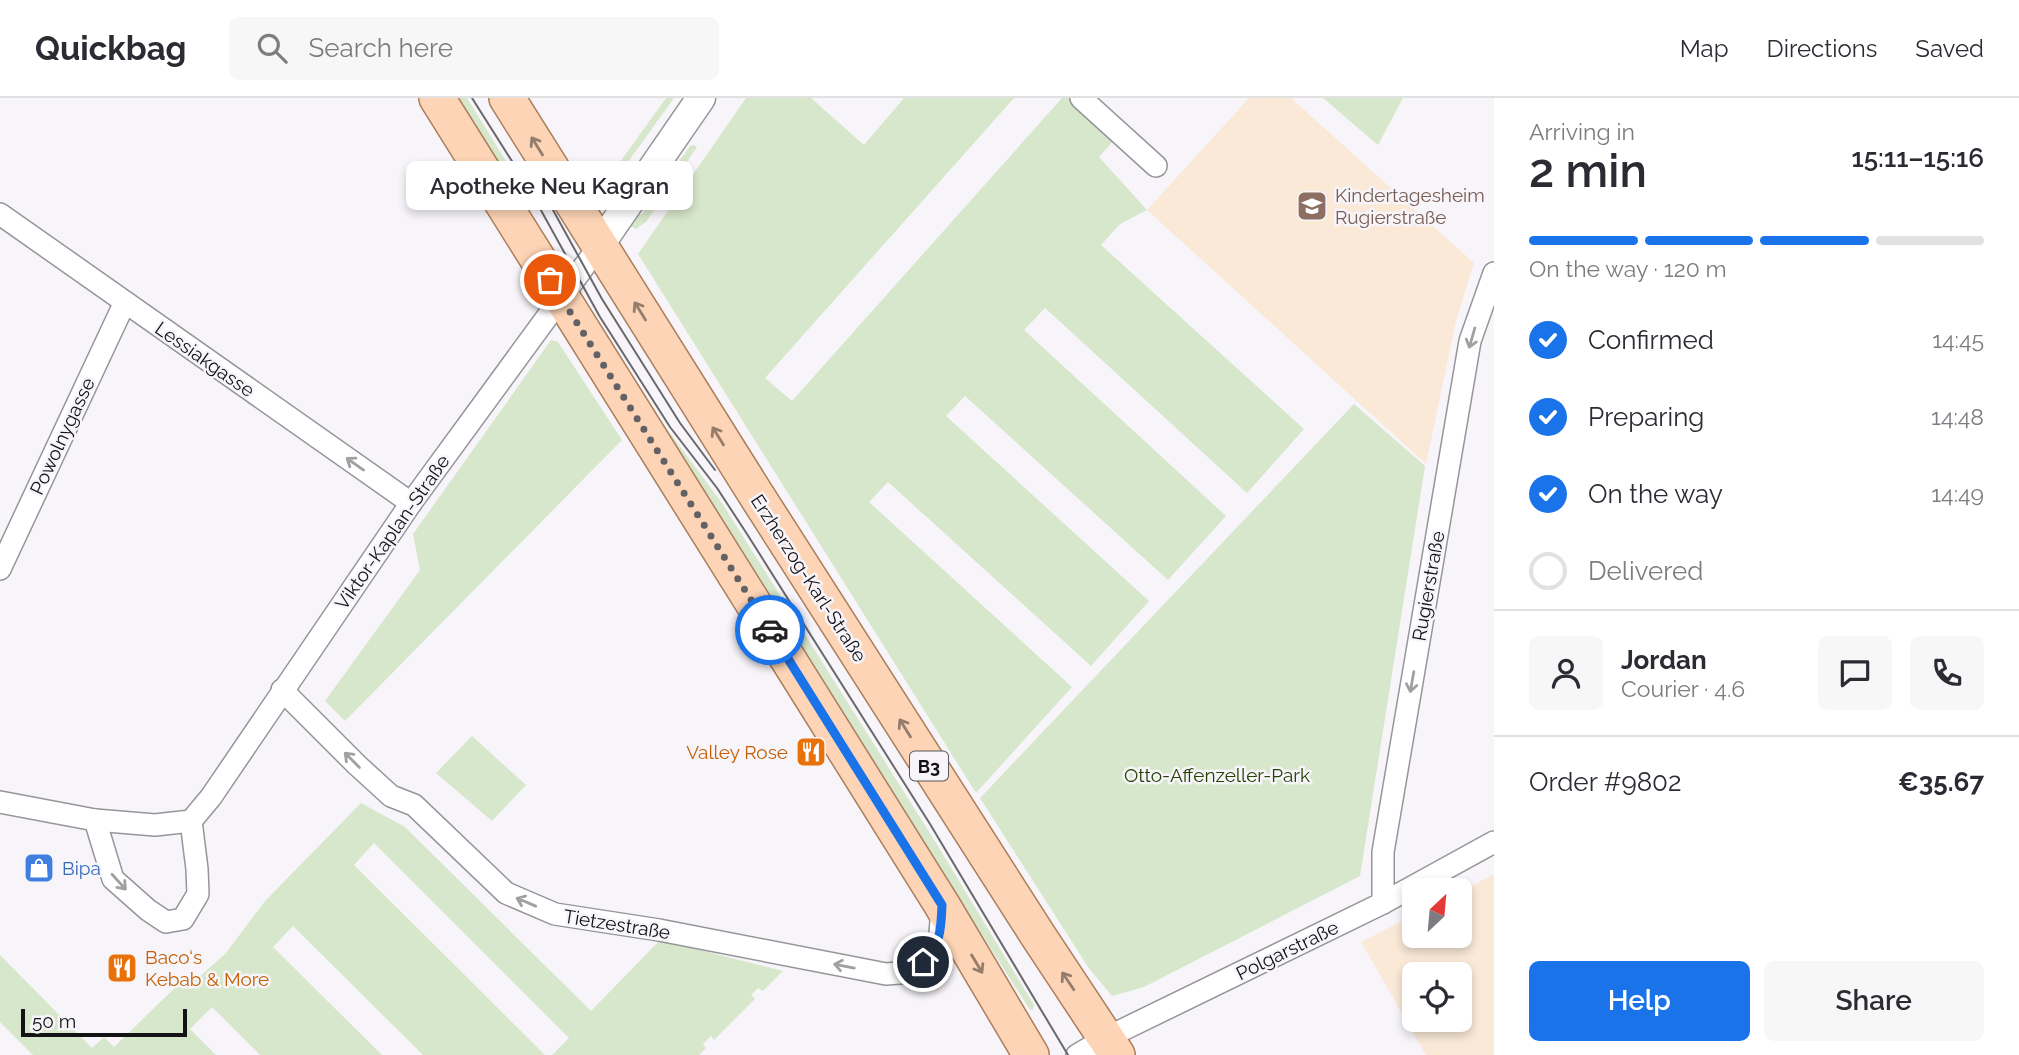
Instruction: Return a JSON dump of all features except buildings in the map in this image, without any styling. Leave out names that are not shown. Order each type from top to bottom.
[{"type":"main road","points":[[437,98],[942,905],[1031,1055]]},
{"type":"main road","name":"Erzherzog-Karl-Straße","points":[[508,98],[970,831],[1100,1049]]},
{"type":"street","points":[[599,246],[701,98]]},
{"type":"street","points":[[1081,98],[1156,166]]},
{"type":"street","name":"Lessiakgasse","points":[[0,214],[411,503]]},
{"type":"street","name":"Viktor-Kaplan-Straße","points":[[191,821],[211,797],[411,503],[599,246]]},
{"type":"street","name":"Rugierstraße","points":[[1382,904],[1383,852],[1470,341],[1494,273]]},
{"type":"street","name":"Powolnygasse","points":[[0,569],[125,302]]},
{"type":"street","name":"Tietzestraße","points":[[282,690],[391,796],[414,805],[506,893],[555,914],[659,930],[886,974],[912,972],[934,951],[940,934],[942,905]]},
{"type":"street","points":[[0,802],[95,820],[155,825],[191,821],[198,894],[183,919],[166,922],[148,910],[113,878],[95,820]]},
{"type":"street","name":"Polgarstraße","points":[[1100,1049],[1382,904],[1494,842]]},
{"type":"shaded area","points":[[1249,98],[1291,98],[1474,263],[1456,321],[1426,464],[1147,210]]},
{"type":"shaded area","points":[[1494,874],[1494,1055],[1426,1055],[1413,1032],[1472,1032],[1472,962],[1402,962],[1402,1013],[1361,942],[1402,921],[1402,948],[1472,948],[1472,886]]},
{"type":"green space","points":[[457,98],[467,98],[535,208],[529,212]]},
{"type":"green space","points":[[666,98],[674,98],[610,187],[605,183]]},
{"type":"green space","points":[[746,98],[811,98],[864,145],[904,98],[1014,98],[765,378],[792,401],[1062,98],[1070,98],[1115,139],[1099,157],[1147,210],[1120,224],[1101,245],[1304,429],[1247,493],[1045,308],[1024,330],[1226,516],[1168,580],[965,396],[946,416],[1149,601],[1091,666],[888,482],[869,502],[1072,687],[976,793],[638,254]]},
{"type":"green space","points":[[1323,98],[1403,98],[1378,145]]},
{"type":"green space","points":[[690,146],[697,147],[646,222],[636,229],[625,223],[628,218],[642,214]]},
{"type":"green space","points":[[606,333],[667,429],[722,503],[933,838],[1034,1005],[1033,1010],[1030,1010],[600,336]]},
{"type":"green space","points":[[551,340],[558,342],[622,440],[345,721],[325,701],[420,570],[413,534]]},
{"type":"green space","name":"Otto-Affenzeller-Park","points":[[1354,404],[1425,466],[1360,876],[1144,987],[1112,996],[1088,967],[980,798]]},
{"type":"green space","points":[[472,736],[526,785],[492,821],[436,773]]},
{"type":"green space","points":[[361,803],[405,827],[591,1011],[660,940],[783,971],[763,991],[758,988],[751,995],[755,999],[714,1040],[711,1036],[703,1044],[706,1048],[699,1055],[552,1055],[569,1038],[374,843],[354,865],[545,1055],[423,1055],[293,926],[273,947],[382,1055],[260,1055],[212,1007],[190,1029],[216,1055],[33,1055],[0,1022],[0,955],[92,1048],[104,1037],[114,1047],[187,976],[198,978],[226,953],[265,901]]},
{"type":"tram line","points":[[472,98],[527,185],[600,317],[670,427],[717,488],[747,534],[930,824],[1068,1055]]},
{"type":"tram line","points":[[537,181],[602,299],[680,423],[715,470]]},
{"type":"way so far","points":[[550,280],[770,630]]},
{"type":"place","name":"Kindertagesheim Rugierstraße","points":[[1312,206]]},
{"type":"place","name":"Apotheke Neu Kagran","points":[[550,280]]},
{"type":"place","name":"Valley Rose","points":[[811,752]]},
{"type":"place","name":"Bipa","points":[[39,868]]},
{"type":"place","name":"Baco‘s Kebab & More","points":[[122,968]]},
{"type":"route","points":[[770,630],[942,905],[940,934],[934,951],[923,962]]}]
